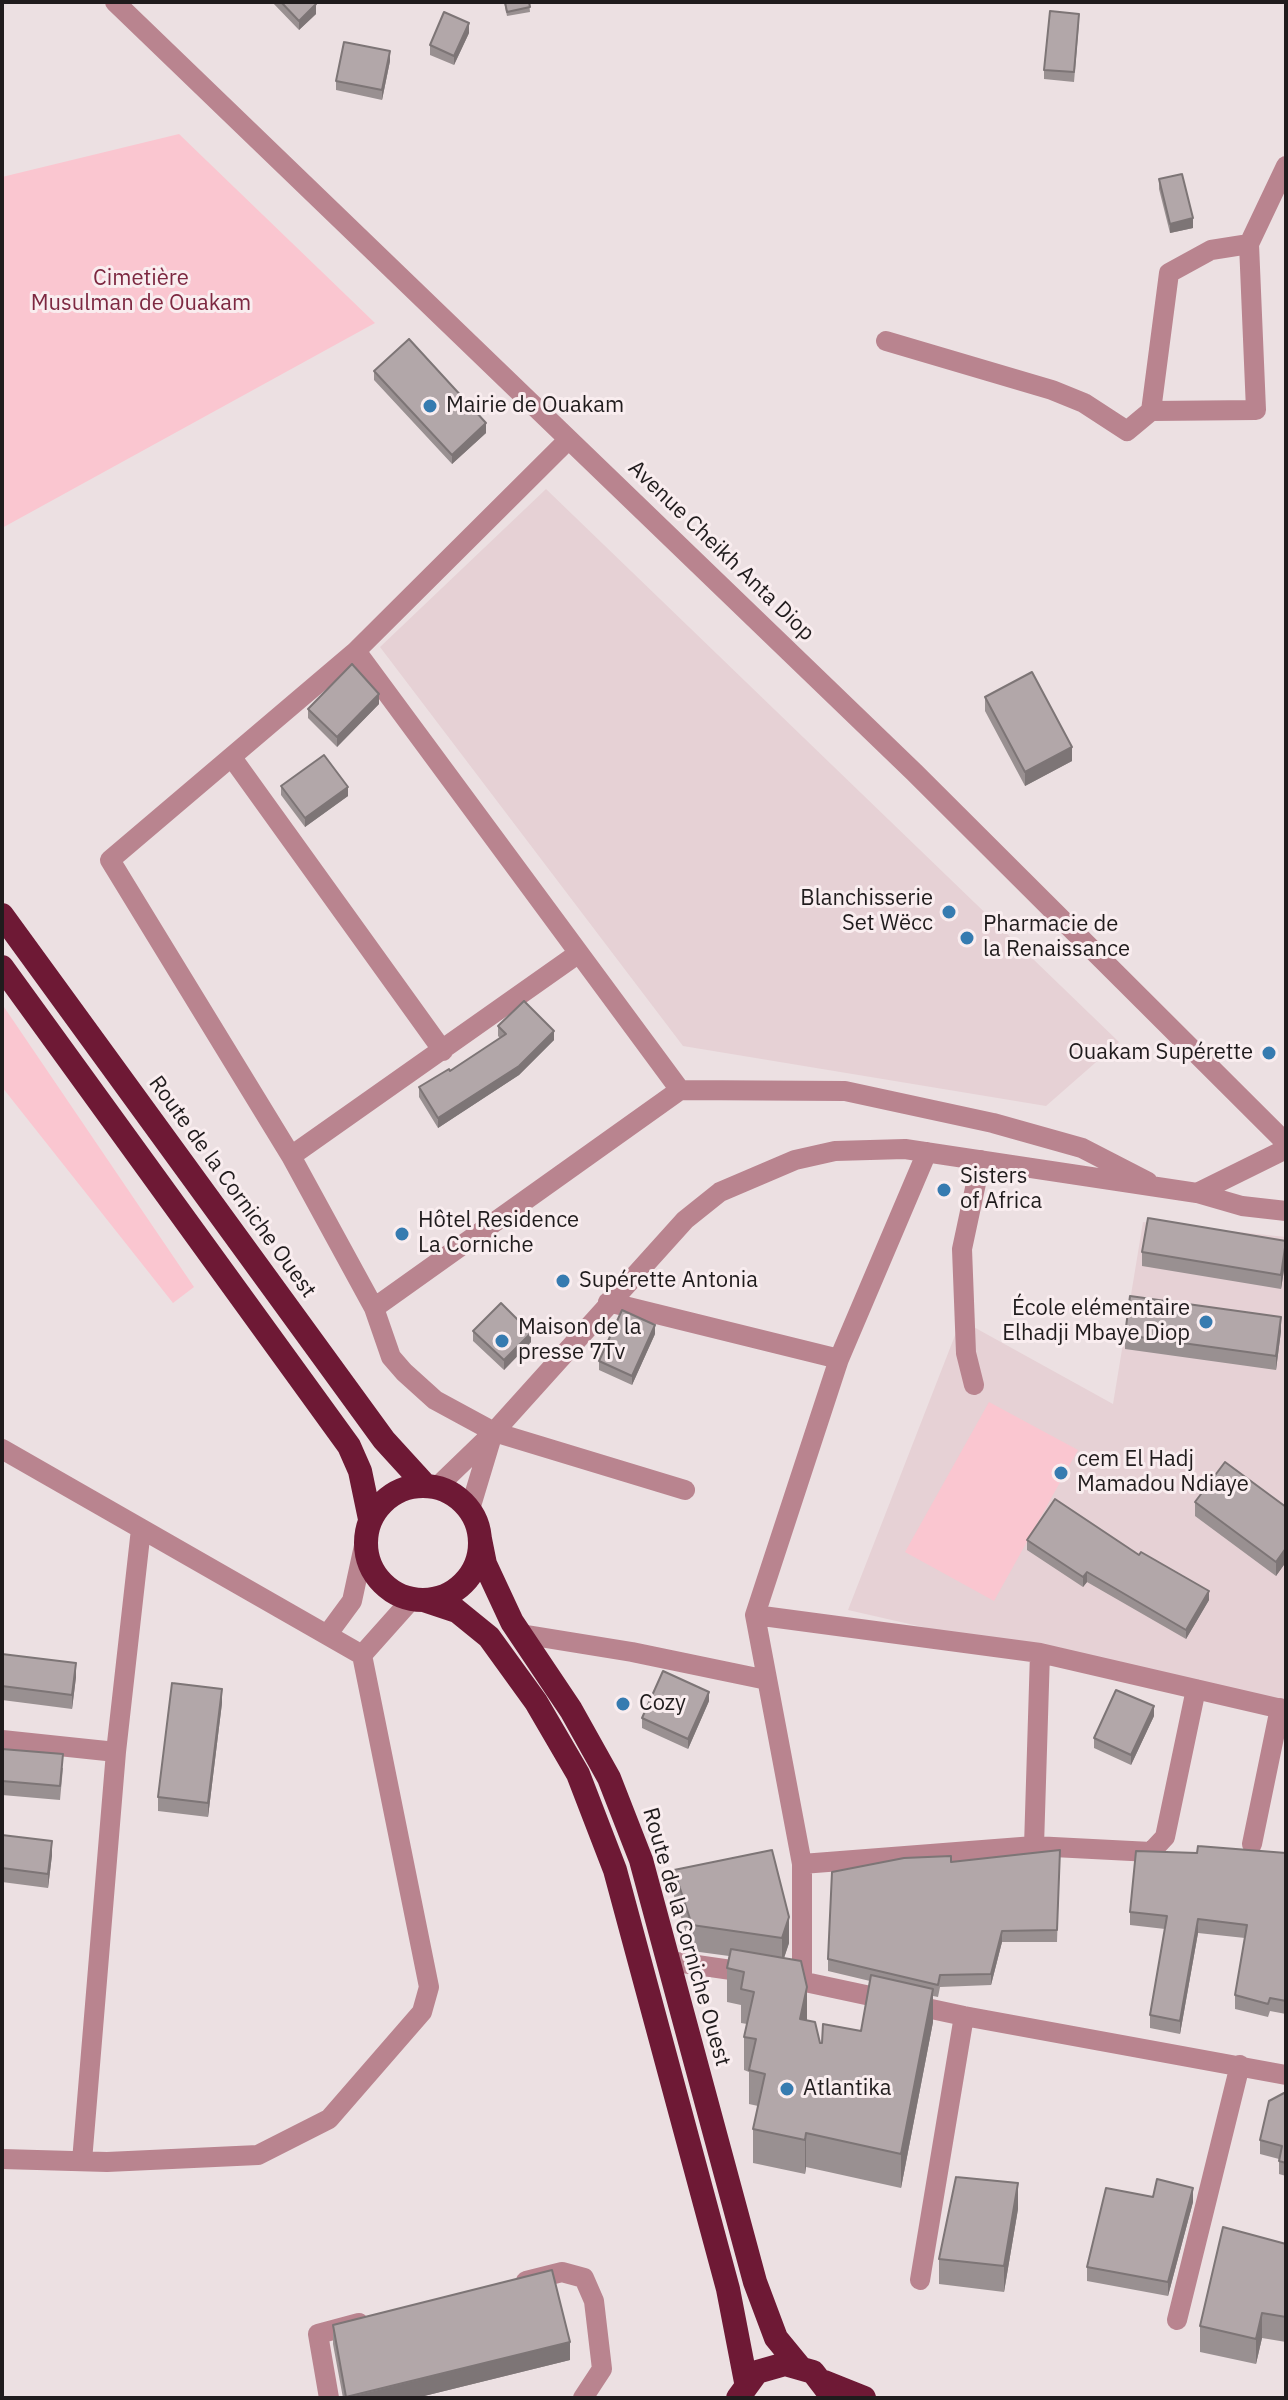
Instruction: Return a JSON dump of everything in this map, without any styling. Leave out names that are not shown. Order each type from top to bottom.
[{"type":"highway","name":"Route de la Corniche Ouest","points":[[2,915],[384,1440],[431,1486]]},
{"type":"highway","points":[[2,967],[349,1446],[360,1471],[368,1530],[367,1557],[378,1578],[397,1594],[457,1611],[496,1644],[557,1736],[578,1774],[615,1870],[728,2289],[742,2390]]},
{"type":"highway","points":[[368,1530],[387,1498],[412,1487],[431,1486],[449,1492],[470,1509],[480,1539],[479,1557],[471,1574],[458,1588],[442,1596],[418,1600]]},
{"type":"highway","name":"Route de la Corniche Ouest","points":[[480,1539],[488,1572],[521,1634],[571,1710],[609,1778],[641,1860],[755,2282],[776,2338],[799,2366],[829,2390]]},
{"type":"highway","points":[[742,2390],[770,2366],[799,2366]]},
{"type":"highway","points":[[829,2390],[864,2398]]},
{"type":"street","name":"Avenue Cheikh Anta Diop","points":[[115,2],[903,761],[1286,1146]]},
{"type":"street","points":[[886,341],[1052,390],[1084,403],[1127,431],[1151,411],[1256,410],[1249,244],[1286,166]]},
{"type":"street","points":[[1151,411],[1169,273],[1211,250],[1249,244]]},
{"type":"street","points":[[568,440],[356,651],[233,759],[110,860],[291,1156],[374,1308],[391,1357],[404,1372],[435,1400],[494,1432],[685,1490]]},
{"type":"street","points":[[356,651],[680,1090]]},
{"type":"street","points":[[233,759],[443,1051]]},
{"type":"street","points":[[291,1156],[579,953]]},
{"type":"street","points":[[374,1308],[680,1090],[845,1091],[993,1123],[1082,1148],[1155,1186]]},
{"type":"street","points":[[1197,1193],[1286,1146]]},
{"type":"street","points":[[431,1486],[494,1432],[685,1220],[720,1192],[795,1160],[835,1151],[872,1148],[927,1152],[1155,1186],[1197,1193],[1242,1206],[1286,1211]]},
{"type":"street","points":[[802,1980],[802,1864],[755,1615],[839,1359],[927,1152]]},
{"type":"street","points":[[974,1385],[966,1353],[962,1249],[981,1160]]},
{"type":"street","points":[[608,1302],[839,1359]]},
{"type":"street","points":[[470,1509],[494,1432]]},
{"type":"street","points":[[2,1449],[362,1655],[429,1987],[422,2012],[329,2119],[258,2155],[82,2161],[2,2159]]},
{"type":"street","points":[[82,2161],[116,1752],[141,1529]]},
{"type":"street","points":[[327,1635],[352,1601],[368,1530]]},
{"type":"street","points":[[362,1655],[418,1600]]},
{"type":"street","points":[[755,1615],[1040,1653],[1283,1709],[1252,1844]]},
{"type":"street","points":[[521,1634],[632,1652],[767,1680]]},
{"type":"street","points":[[1034,1846],[1040,1653]]},
{"type":"street","points":[[802,1864],[1034,1846],[1144,1852],[1157,1849],[1165,1837],[1196,1689]]},
{"type":"street","points":[[2,1740],[116,1752]]},
{"type":"street","points":[[669,1961],[802,1980],[964,2016],[1286,2075]]},
{"type":"street","points":[[920,2280],[964,2016]]},
{"type":"street","points":[[1177,2320],[1240,2065]]},
{"type":"street","points":[[501,2287],[562,2272],[584,2278],[594,2301],[602,2369],[583,2398]]},
{"type":"street","points":[[329,2398],[318,2334],[379,2318]]},
{"type":"shaded area","points":[[546,489],[1119,1042],[1046,1106],[683,1046],[380,647]]},
{"type":"shaded area","name":"cem El Hadj Mamadou Ndiaye","points":[[1143,1222],[1286,1237],[1286,1710],[848,1610],[961,1320],[1113,1404]]},
{"type":"green space","name":"Cimetière Musulman de Ouakam","points":[[179,134],[375,323],[2,528],[2,177]]},
{"type":"green space","points":[[2,1004],[194,1287],[173,1303],[2,1087]]},
{"type":"green space","points":[[989,1402],[1078,1450],[994,1601],[905,1552]]},
{"type":"building","points":[[281,2],[314,2],[316,4],[299,21]]},
{"type":"building","points":[[505,2],[529,2],[530,7],[507,12]]},
{"type":"building","points":[[1050,11],[1079,14],[1074,72],[1044,70]]},
{"type":"building","points":[[444,12],[469,23],[454,56],[430,45]]},
{"type":"building","points":[[344,42],[390,51],[382,90],[336,81]]},
{"type":"building","points":[[1182,174],[1193,218],[1170,224],[1159,179]]},
{"type":"building","name":"Mairie de Ouakam","points":[[409,339],[486,423],[452,455],[374,371]]},
{"type":"building","points":[[352,664],[379,694],[337,737],[308,709]]},
{"type":"building","points":[[1032,672],[1072,747],[1025,772],[985,697]]},
{"type":"building","points":[[324,755],[348,787],[305,818],[281,786]]},
{"type":"building","points":[[524,1001],[554,1031],[519,1066],[438,1118],[419,1087],[450,1071],[506,1034],[498,1026]]},
{"type":"building","points":[[1148,1218],[1286,1241],[1281,1275],[1142,1252]]},
{"type":"building","points":[[1130,1296],[1281,1317],[1276,1356],[1125,1335]]},
{"type":"building","name":"Maison de la presse 7Tv","points":[[501,1303],[531,1333],[504,1360],[473,1331]]},
{"type":"building","points":[[622,1310],[655,1325],[632,1376],[599,1361]]},
{"type":"building","points":[[1225,1462],[1286,1507],[1286,1548],[1276,1562],[1195,1502]]},
{"type":"building","points":[[1055,1499],[1139,1555],[1141,1552],[1209,1591],[1186,1630],[1087,1572],[1083,1577],[1027,1540]]},
{"type":"building","points":[[2,1654],[76,1663],[72,1695],[2,1686]]},
{"type":"building","points":[[663,1671],[709,1692],[688,1739],[642,1718]]},
{"type":"building","points":[[172,1683],[222,1689],[208,1803],[158,1797]]},
{"type":"building","points":[[1116,1690],[1154,1706],[1131,1755],[1094,1738]]},
{"type":"building","points":[[2,1749],[63,1754],[60,1786],[2,1781]]},
{"type":"building","points":[[2,1835],[52,1841],[48,1874],[2,1868]]},
{"type":"building","points":[[1198,1846],[1286,1853],[1286,2001],[1270,1998],[1268,2004],[1235,1995],[1247,1925],[1198,1919],[1180,2021],[1150,2015],[1167,1916],[1130,1912],[1136,1851],[1197,1853]]},
{"type":"building","points":[[772,1850],[789,1917],[782,1938],[692,1925],[674,1870]]},
{"type":"building","points":[[1060,1850],[1057,1930],[1002,1931],[991,1974],[940,1975],[938,1985],[828,1959],[832,1872],[904,1858],[951,1856],[951,1862]]},
{"type":"building","points":[[731,1949],[801,1961],[807,1987],[800,2019],[815,2022],[820,2043],[823,2024],[861,2031],[871,1975],[933,1989],[901,2154],[806,2133],[805,2140],[753,2129],[765,2074],[749,2070],[756,2039],[744,2037],[754,1992],[741,1989],[744,1972],[727,1968]]},
{"type":"building","points":[[1284,2093],[1286,2163],[1279,2161],[1282,2146],[1260,2140],[1269,2101]]},
{"type":"building","points":[[956,2177],[1018,2183],[1004,2266],[939,2259]]},
{"type":"building","points":[[1157,2179],[1193,2188],[1168,2282],[1087,2267],[1106,2188],[1153,2197]]},
{"type":"building","points":[[1223,2227],[1286,2244],[1286,2317],[1262,2313],[1256,2339],[1200,2326]]},
{"type":"building","points":[[552,2270],[570,2342],[346,2397],[333,2325]]},
{"type":"place","name":"Mairie de Ouakam","points":[[430,406]]},
{"type":"place","name":"Blanchisserie Set Wëcc","points":[[949,912]]},
{"type":"place","name":"Pharmacie de la Renaissance","points":[[967,938]]},
{"type":"place","name":"Ouakam Supérette","points":[[1269,1053]]},
{"type":"place","name":"Sisters of Africa","points":[[944,1190]]},
{"type":"place","name":"Hôtel Residence La Corniche","points":[[402,1234]]},
{"type":"place","name":"Supérette Antonia","points":[[563,1281]]},
{"type":"place","name":"École elémentaire Elhadji Mbaye Diop","points":[[1206,1322]]},
{"type":"place","name":"Maison de la presse 7Tv","points":[[502,1341]]},
{"type":"place","name":"cem El Hadj Mamadou Ndiaye","points":[[1061,1473]]},
{"type":"place","name":"Cozy","points":[[623,1704]]},
{"type":"place","name":"Atlantika","points":[[787,2089]]}]
